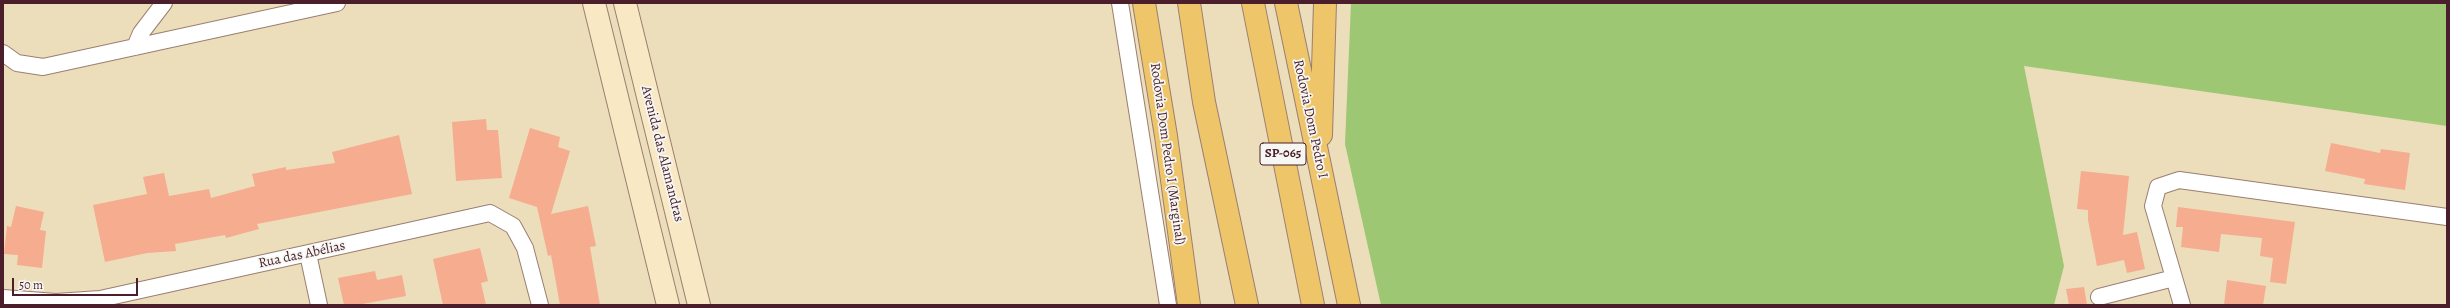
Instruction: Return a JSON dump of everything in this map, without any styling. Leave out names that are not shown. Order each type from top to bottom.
[{"type":"highway","name":"Rodovia Dom Pedro I (Marginal)","points":[[1144,3],[1166,136],[1188,305]]},
{"type":"highway","points":[[1189,3],[1204,102],[1247,305]]},
{"type":"highway","name":"SP-065","points":[[1253,3],[1313,305]]},
{"type":"highway","name":"Rodovia Dom Pedro I","points":[[1286,3],[1300,79],[1320,162],[1349,305]]},
{"type":"highway","points":[[1320,162],[1326,3]]},
{"type":"highway","points":[[1218,169],[1237,305]]},
{"type":"street","points":[[135,47],[140,33],[164,3]]},
{"type":"street","points":[[3,53],[17,63],[43,67],[337,3]]},
{"type":"street","points":[[594,3],[668,305]]},
{"type":"street","name":"Avenida das Alamandras","points":[[625,3],[699,305]]},
{"type":"street","points":[[1120,3],[1168,305]]},
{"type":"street","points":[[2182,305],[2153,206],[2158,187],[2179,180],[2447,217]]},
{"type":"street","name":"Rua das Abélias","points":[[3,298],[56,302],[101,302],[490,213],[513,226],[526,248],[540,305]]},
{"type":"street","points":[[308,254],[319,305]]},
{"type":"street","points":[[2099,298],[2174,278]]},
{"type":"green space","points":[[1351,3],[2447,3],[2447,126],[2024,66],[2064,266],[2054,305],[1381,305],[1345,144]]},
{"type":"building","points":[[486,119],[487,130],[498,130],[502,178],[456,181],[452,122]]},
{"type":"building","points":[[530,128],[560,137],[558,147],[570,151],[551,214],[588,206],[596,246],[590,247],[600,305],[560,305],[551,255],[548,256],[537,207],[509,198]]},
{"type":"building","points":[[399,135],[412,194],[257,224],[259,229],[226,238],[225,235],[175,244],[176,251],[147,253],[105,262],[93,205],[147,194],[143,177],[164,173],[169,196],[209,189],[211,198],[255,186],[252,174],[286,167],[286,170],[335,163],[332,152]]},
{"type":"building","points":[[2331,143],[2380,153],[2381,149],[2410,153],[2405,190],[2364,184],[2365,179],[2325,171]]},
{"type":"building","points":[[2081,171],[2129,176],[2123,235],[2137,232],[2145,269],[2127,273],[2124,260],[2097,266],[2088,220],[2088,210],[2077,209]]},
{"type":"building","points":[[16,206],[44,212],[40,230],[46,231],[42,268],[17,265],[18,255],[4,254],[7,226],[11,227]]},
{"type":"building","points":[[2178,207],[2295,222],[2286,284],[2270,282],[2273,258],[2260,256],[2262,238],[2221,234],[2219,252],[2181,247],[2183,227],[2176,227]]},
{"type":"building","points":[[480,248],[488,281],[481,283],[486,305],[443,305],[433,259]]},
{"type":"building","points":[[375,271],[377,280],[402,275],[406,296],[357,305],[344,305],[338,278]]},
{"type":"building","points":[[2227,280],[2266,286],[2263,305],[2224,305]]},
{"type":"building","points":[[2084,287],[2087,305],[2069,305],[2066,289]]}]
